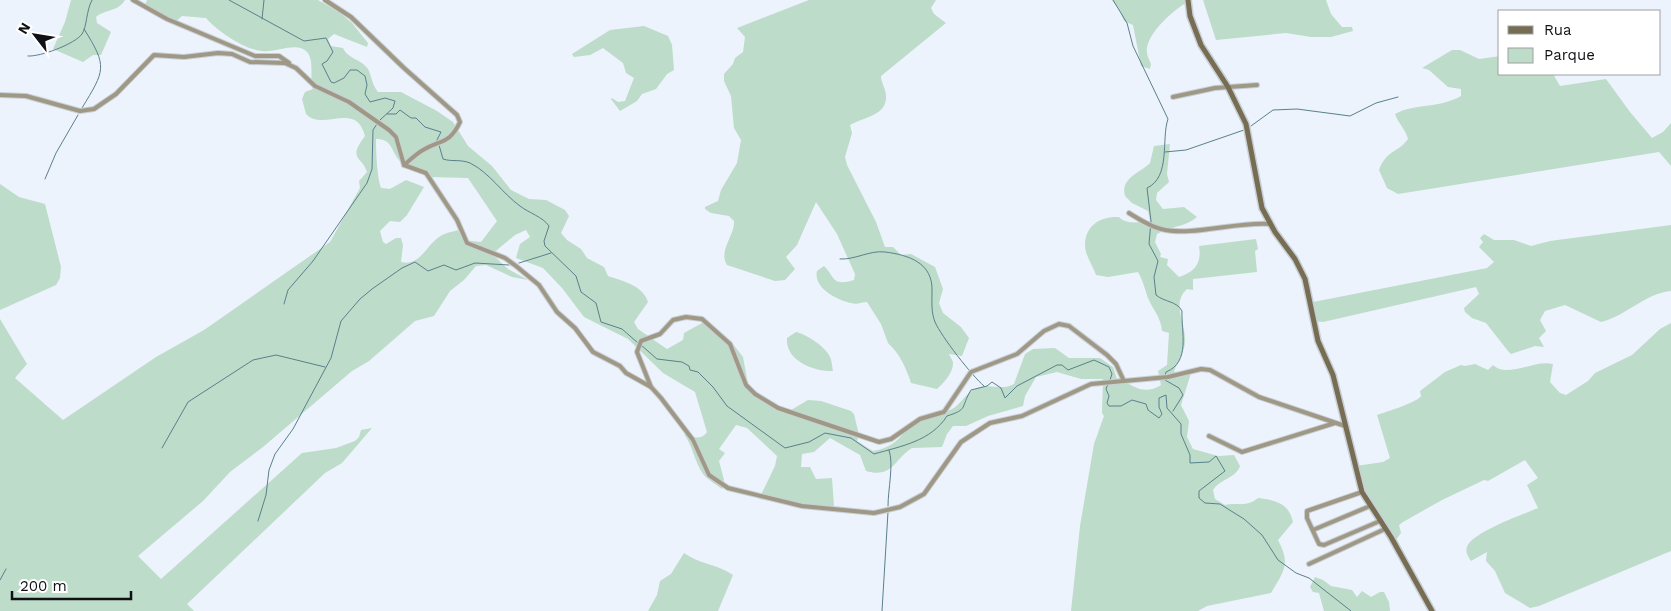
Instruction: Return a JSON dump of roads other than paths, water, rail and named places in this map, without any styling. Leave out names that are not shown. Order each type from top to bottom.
[{"type":"street","points":[[133,0],[141,2],[167,19],[255,56],[279,56],[313,84],[350,102],[389,130],[396,137],[404,165]]},
{"type":"street","points":[[325,0],[351,17],[457,115],[460,122],[455,132],[442,143],[424,149],[404,165]]},
{"type":"street","points":[[1188,0],[1190,16],[1200,45],[1228,87],[1246,124],[1259,199],[1270,224],[1295,259],[1305,279],[1318,341],[1333,375],[1362,492],[1432,611]]},
{"type":"street","points":[[0,95],[26,96],[83,111],[94,109],[116,94],[154,55],[184,57],[218,52],[232,54],[250,62],[291,65]]},
{"type":"street","points":[[1173,97],[1228,87],[1257,85]]},
{"type":"street","points":[[404,165],[426,173],[457,220],[467,243],[497,255],[516,266],[539,285],[557,312],[575,328],[593,352],[620,366],[626,373],[651,387],[693,440],[709,475],[728,488],[802,506],[874,512],[900,507],[918,499],[936,479],[956,448],[984,426],[1022,416],[1086,385],[1123,379],[1168,377],[1201,369],[1210,370],[1258,397],[1345,426]]},
{"type":"street","points":[[1129,213],[1162,230],[1194,230],[1248,224],[1270,224]]},
{"type":"street","points":[[651,387],[637,352],[638,346],[645,338],[660,334],[673,320],[686,317],[702,319],[730,344],[746,385],[755,394],[778,408],[874,441],[891,439],[920,419],[944,412],[971,372],[1017,354],[1044,331],[1060,324],[1070,326],[1107,355],[1116,364],[1123,379]]},
{"type":"street","points":[[1209,436],[1242,452],[1335,423]]},
{"type":"street","points":[[1362,492],[1307,511],[1307,518],[1319,544],[1322,546],[1380,521]]},
{"type":"street","points":[[1313,530],[1370,506]]},
{"type":"street","points":[[1309,564],[1385,529]]},
{"type":"waterway","points":[[28,56],[57,49],[78,38],[84,31],[92,0]]},
{"type":"waterway","points":[[229,0],[304,41],[326,38],[333,52],[327,61],[322,64],[331,82],[334,83],[344,78],[350,70],[357,70],[365,76],[367,85],[365,94],[370,102],[385,98],[395,101],[393,108],[380,120]]},
{"type":"waterway","points":[[262,19],[264,0]]},
{"type":"waterway","points":[[1113,0],[1127,23],[1133,46],[1168,119],[1162,167],[1155,183],[1147,188],[1151,221],[1149,244],[1158,261],[1154,277],[1156,295],[1174,303],[1182,311],[1182,354],[1179,361],[1166,372],[1165,376]]},
{"type":"waterway","points":[[82,108],[95,85],[101,68],[97,52],[84,29]]},
{"type":"waterway","points":[[1251,126],[1273,110],[1297,109],[1350,116],[1376,103],[1398,97]]},
{"type":"waterway","points":[[387,114],[396,114],[400,110],[411,118],[416,118],[425,127],[441,132],[436,142]]},
{"type":"waterway","points":[[45,179],[56,153],[78,115]]},
{"type":"waterway","points":[[284,304],[288,290],[313,261],[367,183],[372,169],[373,130],[377,124]]},
{"type":"waterway","points":[[1165,152],[1186,150],[1244,130]]},
{"type":"waterway","points":[[439,145],[443,159],[466,162],[477,167],[514,201],[546,223],[549,226],[544,241],[545,246],[576,276],[581,292],[596,303],[601,322],[622,329],[638,343]]},
{"type":"waterway","points":[[840,259],[874,252],[885,252],[911,258],[924,267],[931,281],[932,311],[935,322],[957,356],[984,386]]},
{"type":"waterway","points":[[519,263],[551,253]]},
{"type":"waterway","points":[[258,521],[266,495],[269,470],[275,454],[293,429],[331,358],[341,321],[360,299],[402,268],[415,262],[428,271],[444,265],[456,270],[475,263],[509,265]]},
{"type":"waterway","points":[[641,345],[657,359],[682,362],[689,366],[690,370],[698,372],[713,387],[727,406],[785,448],[809,442],[825,433],[851,438],[874,454],[895,448],[924,437],[933,431],[947,416],[958,412],[963,407],[971,390],[987,386],[992,382],[1001,388],[1005,398],[1017,386],[1057,365],[1062,365],[1068,370],[1094,360],[1109,367],[1112,374],[1110,380]]},
{"type":"waterway","points":[[162,448],[188,402],[253,360],[276,355],[325,367]]},
{"type":"waterway","points":[[1165,380],[1179,388],[1183,395],[1173,411]]},
{"type":"waterway","points":[[1108,384],[1106,389],[1109,396],[1107,403],[1109,406],[1121,406],[1132,400],[1146,404],[1148,410],[1159,418],[1162,414],[1159,407],[1159,398],[1166,395],[1167,408],[1181,424],[1181,434],[1190,455],[1190,463],[1209,462],[1216,456],[1225,471],[1199,491],[1199,498],[1205,503],[1220,504],[1244,519],[1262,535],[1278,560],[1296,573],[1309,578],[1351,611]]},
{"type":"waterway","points":[[888,506],[891,469],[889,450]]},
{"type":"waterway","points":[[882,611],[888,512]]},
{"type":"waterway","points":[[0,580],[6,569]]}]
